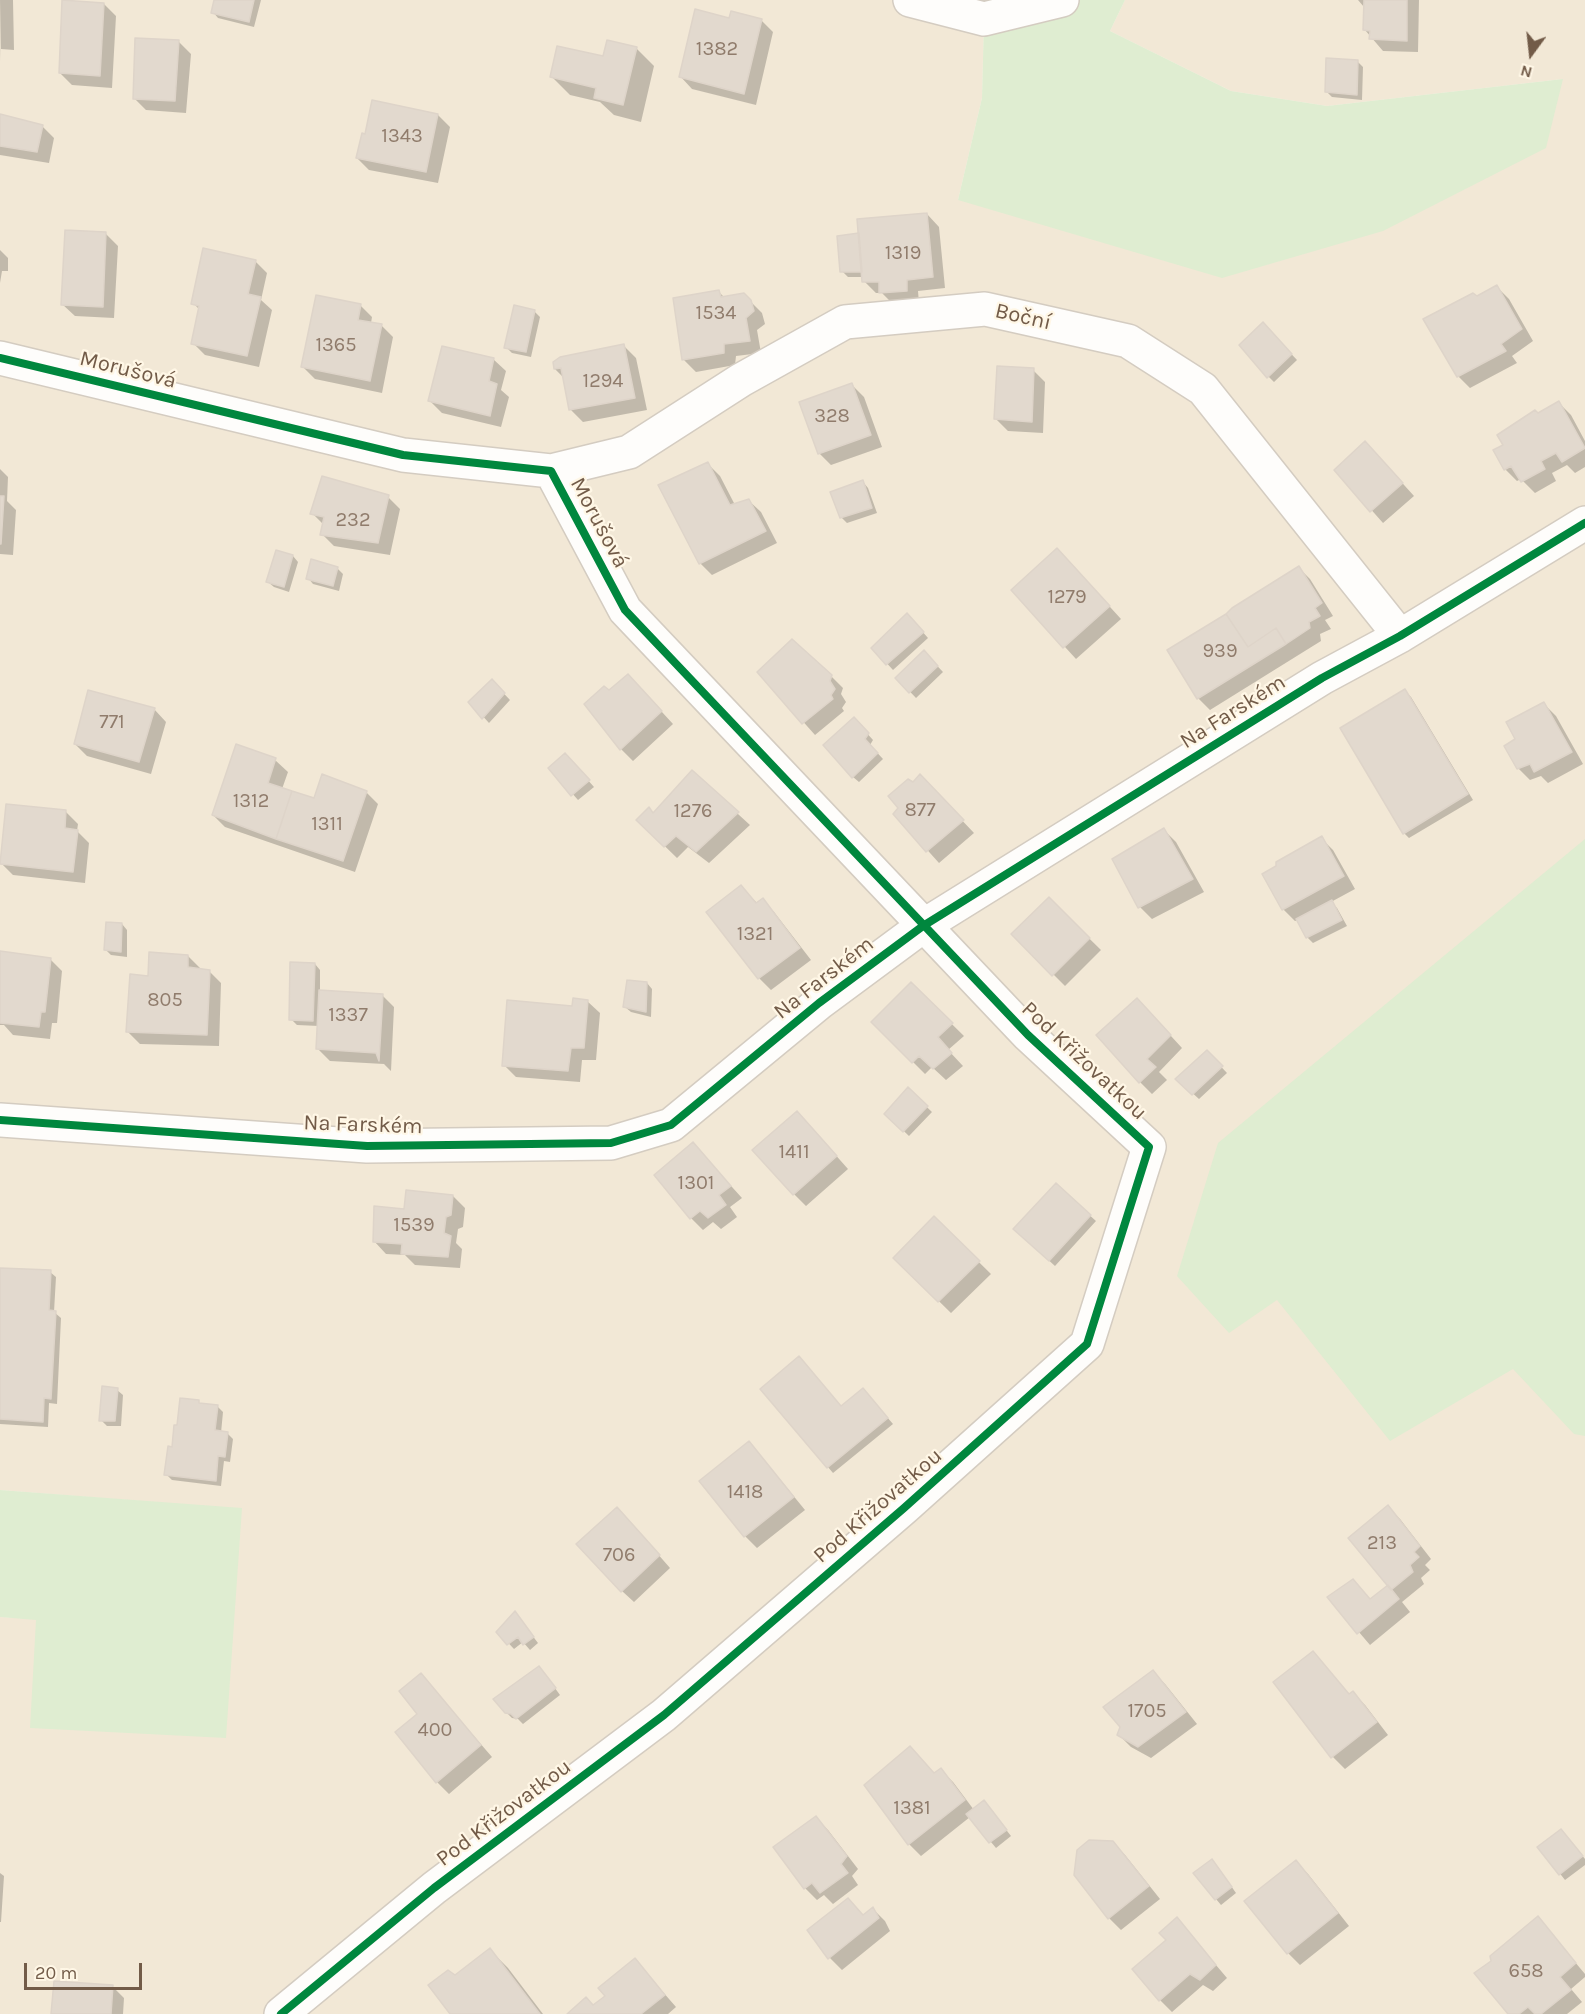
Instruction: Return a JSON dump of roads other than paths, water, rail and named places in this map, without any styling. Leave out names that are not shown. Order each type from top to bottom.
[{"type":"street","points":[[910,0],[984,19],[1062,0]]},
{"type":"street","name":"Boční","points":[[550,471],[629,452],[741,380],[845,322],[985,309],[1128,341],[1203,390],[1400,636]]},
{"type":"street","name":"Morušová","points":[[0,358],[403,455],[550,471],[625,610],[923,926]]},
{"type":"street","name":"Na Farském","points":[[0,1120],[367,1146],[611,1143],[671,1125],[819,1003],[923,926],[1322,678],[1400,636],[1585,523]]},
{"type":"street","name":"Pod Křižovatkou","points":[[281,2014],[434,1888],[664,1715],[904,1508],[1087,1344],[1149,1147],[1028,1035],[923,926]]}]
